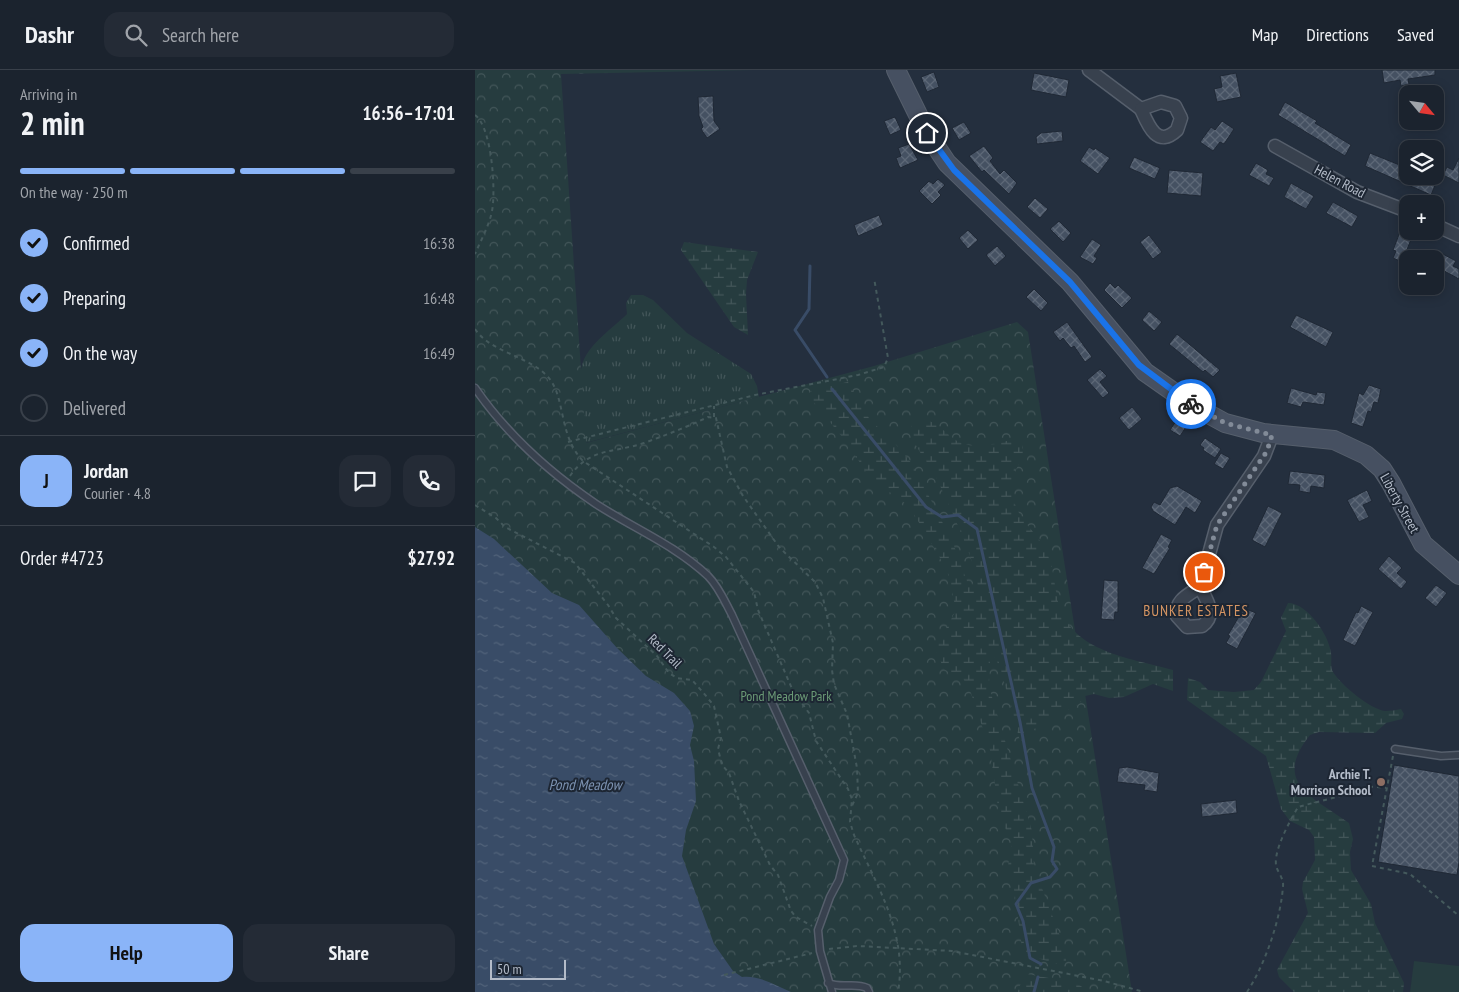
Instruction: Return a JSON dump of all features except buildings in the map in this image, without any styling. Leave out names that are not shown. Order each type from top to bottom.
[{"type":"main road","name":"Liberty Street","points":[[896,70],[927,133],[947,162],[1070,282],[1145,372],[1210,416],[1240,428],[1272,435],[1334,440],[1366,455],[1377,464],[1391,483],[1423,544],[1459,575]]},
{"type":"street","points":[[1089,70],[1141,109]]},
{"type":"street","name":"Helen Road","points":[[1275,146],[1357,192],[1399,208]]},
{"type":"street","points":[[1444,229],[1459,236]]},
{"type":"street","points":[[1200,587],[1217,525],[1267,451],[1272,435]]},
{"type":"lane","points":[[475,388],[501,421],[537,458],[565,482],[597,504],[689,560],[709,577],[719,591],[842,852],[844,867],[818,930],[820,951],[832,992]]},
{"type":"lane","points":[[1395,749],[1441,756],[1459,755]]},
{"type":"lane","points":[[829,983],[839,987],[860,984],[867,988],[869,992]]},
{"type":"path","points":[[475,115],[483,125],[489,145],[494,193],[491,212],[475,254]]},
{"type":"path","points":[[568,442],[755,395],[858,375],[884,367],[888,358],[874,278]]},
{"type":"path","points":[[475,329],[486,340],[530,363],[548,377],[554,387],[568,442],[583,461],[714,547],[726,557],[750,584],[793,690],[809,713],[816,741],[848,789],[851,799],[850,810],[854,835],[894,923],[899,948],[901,976],[899,992]]},
{"type":"path","points":[[714,406],[714,416],[718,423],[727,467],[743,496],[779,548],[815,582],[823,598],[833,644],[832,670],[834,684],[847,714],[857,768],[858,793],[850,810]]},
{"type":"path","points":[[565,482],[583,461],[613,449],[644,443],[714,416]]},
{"type":"path","name":"Red Trail","points":[[475,505],[505,527],[575,562],[616,618],[657,656],[669,672],[677,678],[691,680],[707,697],[714,706],[721,738],[718,749],[739,801],[770,865],[778,875],[791,910],[796,917],[818,930]]},
{"type":"path","points":[[1395,749],[1372,866],[1410,874],[1459,916]]},
{"type":"path","points":[[1247,992],[1263,960],[1281,901],[1283,881],[1276,865],[1287,825],[1298,808],[1372,785],[1386,788]]},
{"type":"path","points":[[899,948],[979,955],[1144,992]]},
{"type":"path","points":[[724,975],[733,971]]},
{"type":"green space","name":"Pond Meadow Park","points":[[475,70],[754,70],[561,74],[586,443],[874,366],[1017,322],[1028,332],[1132,992],[475,992]]},
{"type":"green space","points":[[684,242],[758,252],[747,280],[748,335],[734,327],[681,250]]},
{"type":"green space","points":[[631,295],[643,295],[653,300],[687,333],[751,374],[757,386],[759,397],[585,443],[580,390],[583,362],[596,342],[627,314],[626,303]]},
{"type":"green space","points":[[848,382],[870,420],[893,441],[913,465],[953,543],[967,581],[977,590],[978,582],[975,569],[962,534],[935,475],[919,451],[911,431],[912,425],[914,420],[933,423],[957,441],[971,446],[996,444],[1018,437],[1023,449],[1021,460],[1011,483],[1015,504],[1022,519],[1038,538],[1047,553],[1052,566],[1060,609],[1068,624],[1079,636],[1108,652],[1173,670],[1173,691],[1153,684],[1124,697],[1109,698],[1094,694],[1085,696],[1079,704],[1039,725],[1020,741],[1000,667],[994,656],[990,655],[989,687],[1032,831],[1034,867],[1066,952],[1066,962],[1061,965],[1023,954],[1014,889],[1008,866],[1012,843],[999,814],[990,750],[971,693],[964,680],[944,669],[935,649],[956,610],[948,574],[909,506],[870,478],[847,443],[808,395],[813,389]]},
{"type":"green space","points":[[1288,603],[1302,608],[1322,629],[1331,653],[1332,670],[1342,683],[1356,696],[1372,706],[1385,711],[1401,709],[1404,714],[1402,719],[1386,723],[1375,733],[1319,732],[1310,735],[1299,752],[1295,766],[1296,778],[1302,788],[1311,797],[1349,823],[1353,839],[1350,852],[1351,870],[1371,904],[1375,923],[1404,983],[1403,992],[1294,992],[1279,977],[1277,970],[1308,913],[1302,889],[1303,882],[1315,860],[1314,837],[1309,830],[1290,821],[1281,809],[1266,756],[1187,700],[1188,678],[1200,682],[1208,690],[1234,692],[1254,690],[1261,682],[1286,631],[1281,618]]},
{"type":"green space","points":[[1414,961],[1459,966],[1459,992],[1410,992]]},
{"type":"green space","points":[[1027,974],[1076,983],[1090,992],[1016,992]]},
{"type":"water","name":"Pond Meadow","points":[[475,527],[494,539],[552,593],[579,605],[617,648],[646,676],[674,693],[690,711],[694,726],[690,745],[694,761],[696,801],[686,830],[682,856],[714,944],[733,971],[742,977],[761,979],[791,992],[475,992]]},
{"type":"waterway","points":[[810,266],[809,309],[795,330],[827,377]]},
{"type":"waterway","points":[[832,389],[926,507],[942,517],[958,515],[977,529],[1020,722],[1032,788],[1054,847],[1052,861],[1057,869],[1050,877],[1031,883],[1016,904],[1023,921],[1030,958],[1041,964]]},
{"type":"waterway","points":[[1034,992],[1038,977]]},
{"type":"way so far","points":[[1191,404],[1225,423],[1272,435],[1267,451],[1217,525],[1204,572]]},
{"type":"place","name":"Archie T. Morrison School","points":[[1381,782]]},
{"type":"district","name":"BUNKER ESTATES","points":[[1196,611]]},
{"type":"route","points":[[927,133],[941,155],[954,170],[1070,282],[1139,365],[1151,377],[1191,404]]}]
